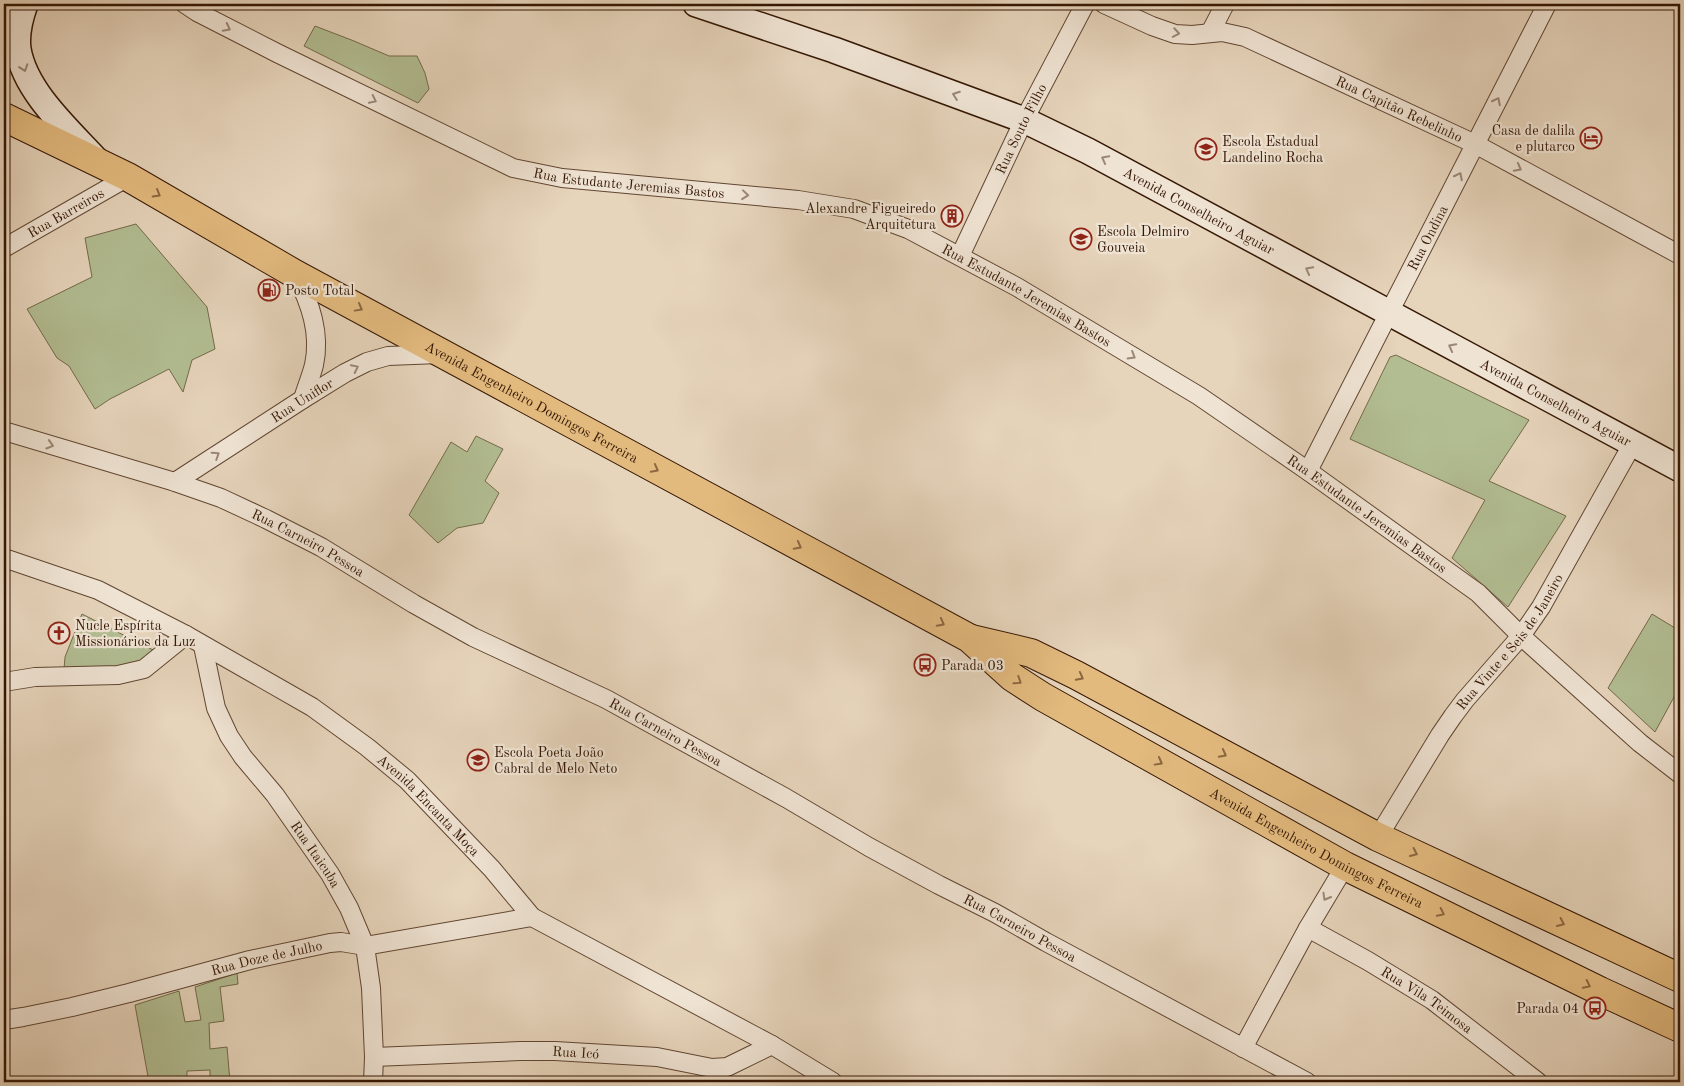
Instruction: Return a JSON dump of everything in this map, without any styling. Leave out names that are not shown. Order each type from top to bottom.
[{"type":"main road","name":"Avenida Engenheiro Domingos Ferreira","points":[[25,4],[19,20],[18,48],[27,76],[47,106],[98,161]]},
{"type":"main road","name":"Avenida Conselheiro Aguiar","points":[[696,4],[834,50],[1024,120],[1088,150],[1389,314],[1680,469]]},
{"type":"main road","name":"Avenida Engenheiro Domingos Ferreira","points":[[4,117],[128,177],[295,274],[968,638],[1012,678],[1043,697],[1345,866],[1600,991],[1680,1028]]},
{"type":"main road","name":"Avenida Engenheiro Domingos Ferreira","points":[[968,638],[1031,653],[1378,836],[1680,978]]},
{"type":"street","name":"Rua Estudante Jeremias Bastos","points":[[185,4],[276,54],[513,168],[562,178],[798,200],[854,209],[908,230],[960,256],[1017,287],[1199,396],[1308,471],[1478,594],[1521,636],[1640,743],[1680,774]]},
{"type":"street","name":"Rua Souto Filho","points":[[960,256],[1024,120],[1085,4]]},
{"type":"street","name":"Rua Capitão Rebelinho","points":[[1104,4],[1152,26],[1175,34],[1192,35],[1222,32],[1245,37],[1475,144],[1680,255]]},
{"type":"street","points":[[1210,33],[1225,4]]},
{"type":"street","name":"Rua Ondina","points":[[1308,471],[1547,4]]},
{"type":"street","name":"Rua Barreiros","points":[[4,248],[128,177]]},
{"type":"street","points":[[295,274],[308,299],[316,329],[314,365],[303,399]]},
{"type":"street","name":"Rua Uniflor","points":[[175,482],[346,373],[378,358],[398,355],[443,354]]},
{"type":"street","name":"Rua Carneiro Pessoa","points":[[4,431],[175,482],[220,498],[320,547],[473,637],[606,699],[786,798],[904,866],[1307,1082]]},
{"type":"street","name":"Rua Vinte e Seis de Janeiro","points":[[1378,836],[1453,716],[1521,636],[1541,607],[1633,443]]},
{"type":"street","name":"Avenida Encanta Moça","points":[[4,558],[98,590],[186,635],[312,708],[367,747],[407,780],[492,869],[532,916],[772,1045],[833,1082]]},
{"type":"street","points":[[4,682],[44,676],[118,675],[144,669],[186,635]]},
{"type":"street","name":"Rua Itaicuba","points":[[203,646],[216,708],[229,736],[243,757],[275,795],[330,874],[349,908],[365,946],[372,988],[373,1082]]},
{"type":"street","points":[[1243,1048],[1308,928],[1345,866]]},
{"type":"street","name":"Rua Doze de Julho","points":[[4,1020],[129,994],[250,960],[330,943],[340,942],[365,946],[532,916]]},
{"type":"street","name":"Rua Vila Teimosa","points":[[1308,928],[1368,961],[1432,1000],[1538,1082]]},
{"type":"street","name":"Rua Icó","points":[[374,1057],[520,1050],[555,1051],[657,1057],[712,1068],[727,1067],[772,1045]]},
{"type":"green space","points":[[315,26],[389,56],[417,56],[425,73],[429,89],[418,103],[304,46]]},
{"type":"green space","points":[[136,224],[207,307],[215,349],[192,360],[183,392],[169,369],[110,399],[95,409],[69,366],[57,358],[27,309],[92,277],[85,238]]},
{"type":"green space","points":[[1396,355],[1529,420],[1489,481],[1566,516],[1508,607],[1452,558],[1485,500],[1350,439],[1390,357]]},
{"type":"green space","points":[[476,436],[503,449],[485,481],[499,493],[483,523],[457,528],[438,543],[409,515],[451,442],[467,452]]},
{"type":"green space","points":[[82,614],[163,655],[136,670],[63,682],[65,657]]},
{"type":"green space","points":[[1652,614],[1680,631],[1680,686],[1655,732],[1608,688]]},
{"type":"green space","points":[[237,973],[238,984],[220,987],[224,1021],[209,1023],[210,1049],[227,1047],[230,1082],[210,1082],[210,1070],[187,1071],[187,1082],[149,1082],[135,1005],[179,991],[185,1022],[201,1020],[195,987]]},
{"type":"place","name":"Casa de dalila e plutarco","points":[[1591,138]]},
{"type":"place","name":"Escola Estadual Landelino Rocha","points":[[1206,149]]},
{"type":"place","name":"Alexandre Figueiredo Arquitetura","points":[[952,216]]},
{"type":"place","name":"Escola Delmiro Gouveia","points":[[1081,239]]},
{"type":"place","name":"Posto Total","points":[[269,290]]},
{"type":"place","name":"Nucle Espírita Missionários da Luz","points":[[59,633]]},
{"type":"place","name":"Parada 03","points":[[925,665]]},
{"type":"place","name":"Escola Poeta João Cabral de Melo Neto","points":[[478,760]]},
{"type":"place","name":"Parada 04","points":[[1595,1008]]}]
